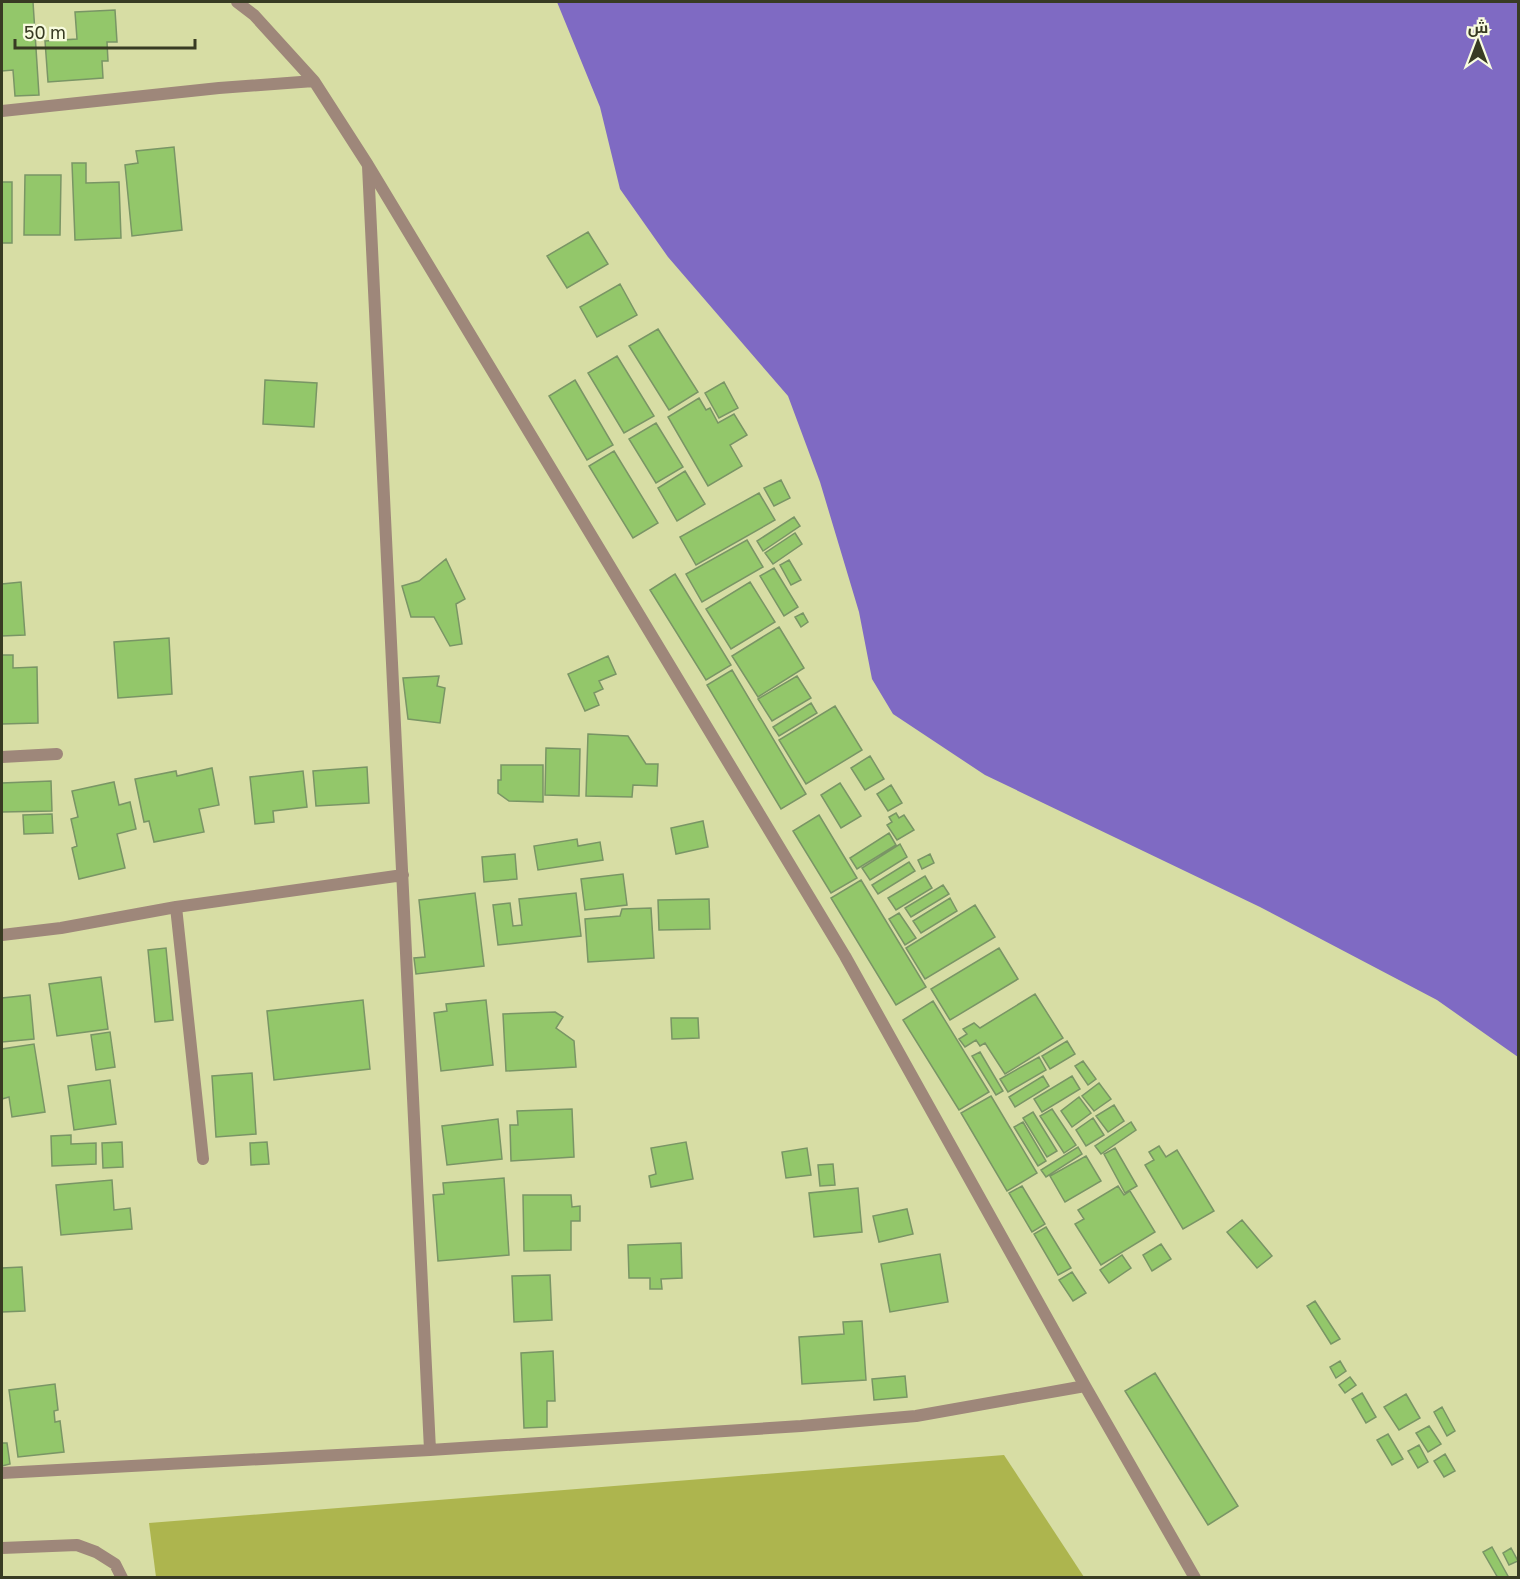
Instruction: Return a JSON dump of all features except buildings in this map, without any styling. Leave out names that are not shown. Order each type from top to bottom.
[{"type":"street","points":[[237,2],[254,15],[314,81],[368,165],[845,956],[1195,1578]]},
{"type":"street","points":[[2,111],[219,88],[314,81]]},
{"type":"street","points":[[368,165],[430,1450]]},
{"type":"street","points":[[2,757],[57,754]]},
{"type":"street","points":[[2,935],[62,928],[176,907],[403,875]]},
{"type":"street","points":[[176,907],[203,1159]]},
{"type":"street","points":[[2,1473],[430,1450],[801,1426],[916,1416],[1085,1386]]},
{"type":"street","points":[[2,1548],[76,1545],[96,1552],[115,1564],[122,1578]]},
{"type":"green space","points":[[1004,1455],[1084,1577],[156,1577],[149,1523]]},
{"type":"shaded area","points":[[557,2],[1518,2],[1518,1057],[1437,1000],[1260,907],[985,775],[893,714],[872,679],[859,612],[820,482],[788,396],[668,257],[620,189],[600,107]]}]
